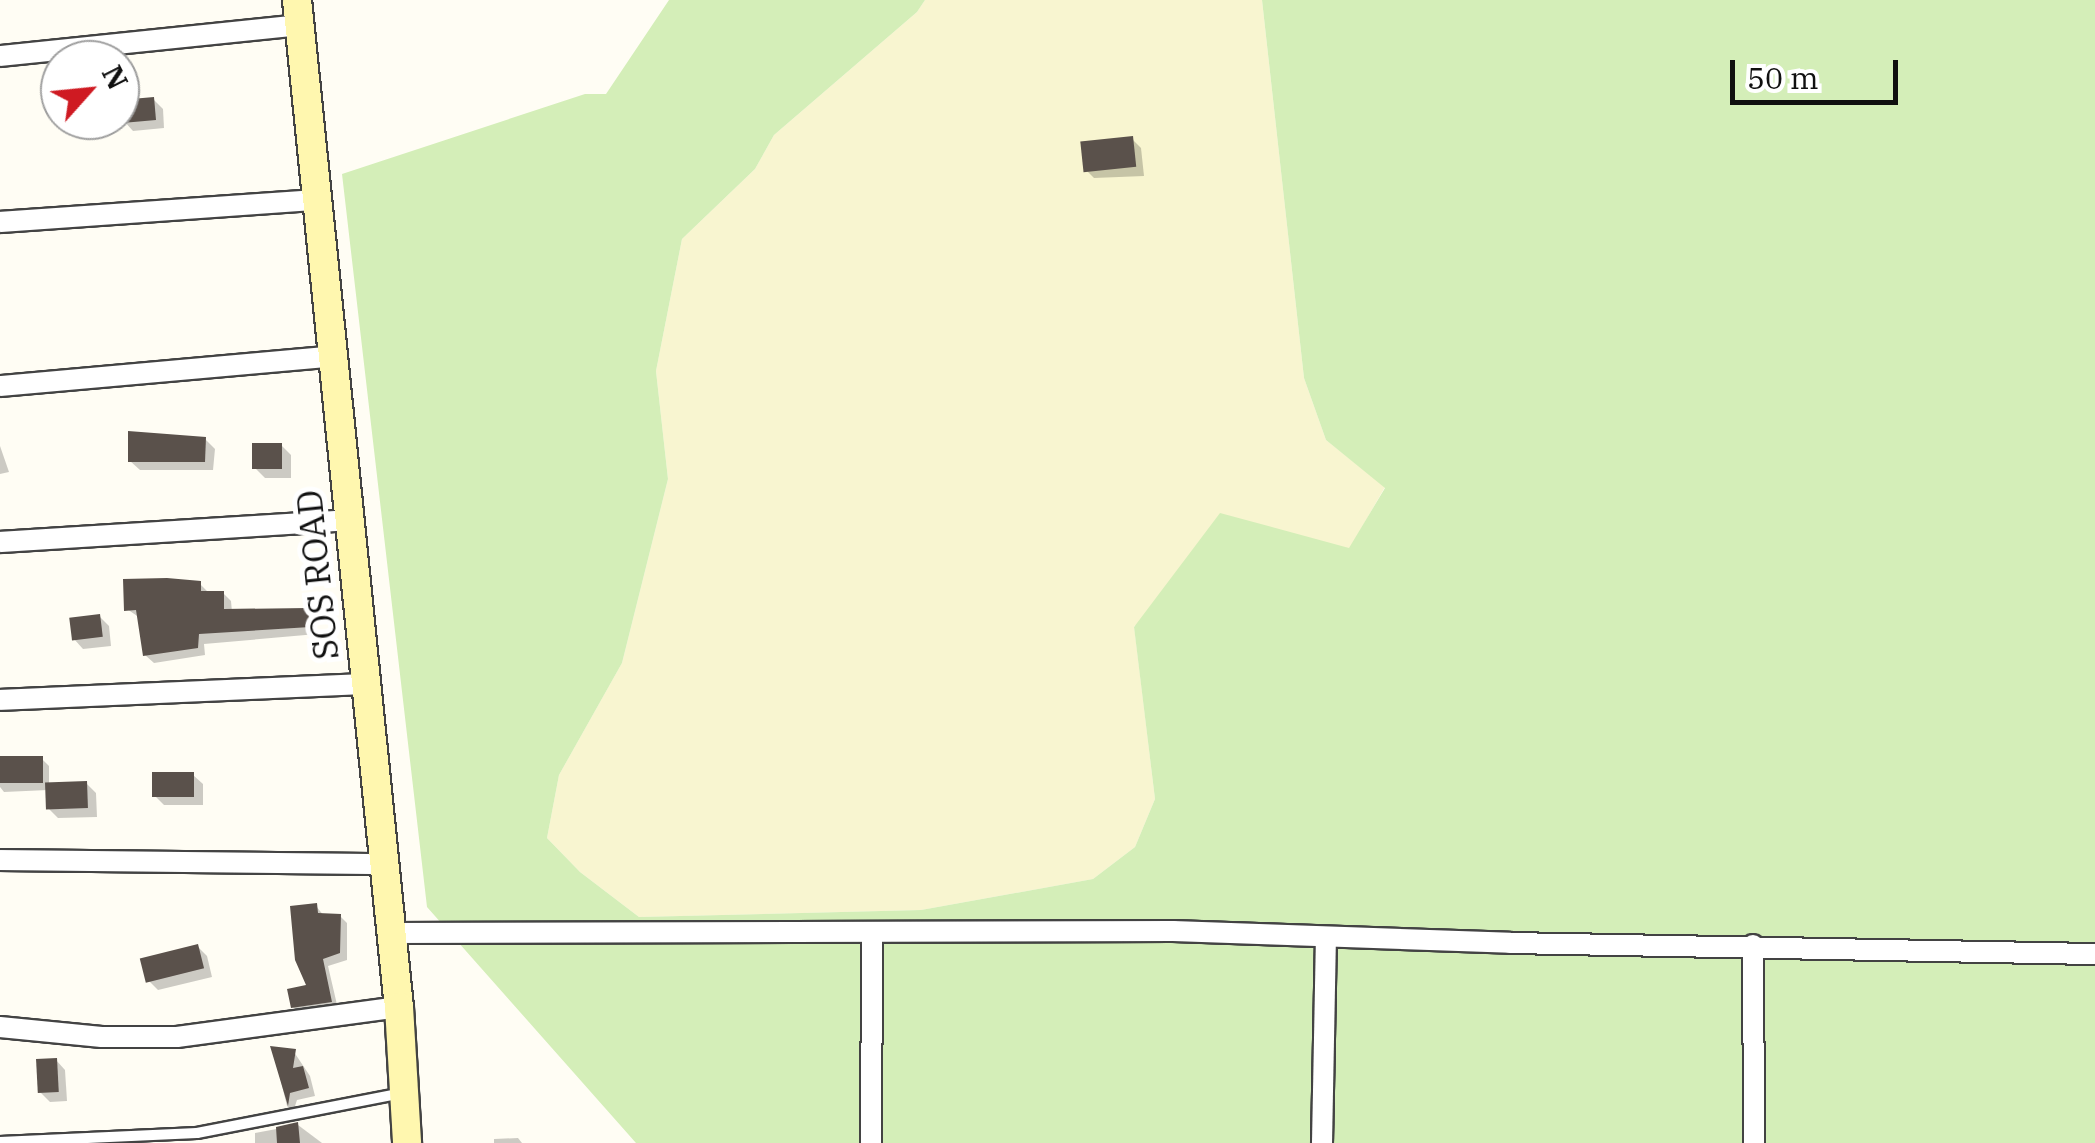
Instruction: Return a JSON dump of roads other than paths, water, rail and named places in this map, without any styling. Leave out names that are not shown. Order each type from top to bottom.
[{"type":"street","points":[[0,56],[298,13]]},
{"type":"street","name":"SOS ROAD","points":[[298,13],[399,1007],[407,1143]]},
{"type":"street","points":[[0,222],[317,200]]},
{"type":"street","points":[[0,386],[333,356]]},
{"type":"street","points":[[0,542],[349,520]]},
{"type":"street","points":[[0,700],[366,684]]},
{"type":"street","points":[[0,860],[384,864]]},
{"type":"street","points":[[391,933],[1173,930],[2095,954]]},
{"type":"street","points":[[871,1143],[872,933]]},
{"type":"street","points":[[1322,1143],[1326,936]]},
{"type":"street","points":[[1753,945],[1754,1143]]},
{"type":"street","points":[[0,1027],[102,1037],[176,1037],[399,1007]]},
{"type":"lane","points":[[0,1142],[196,1133],[404,1092]]}]
